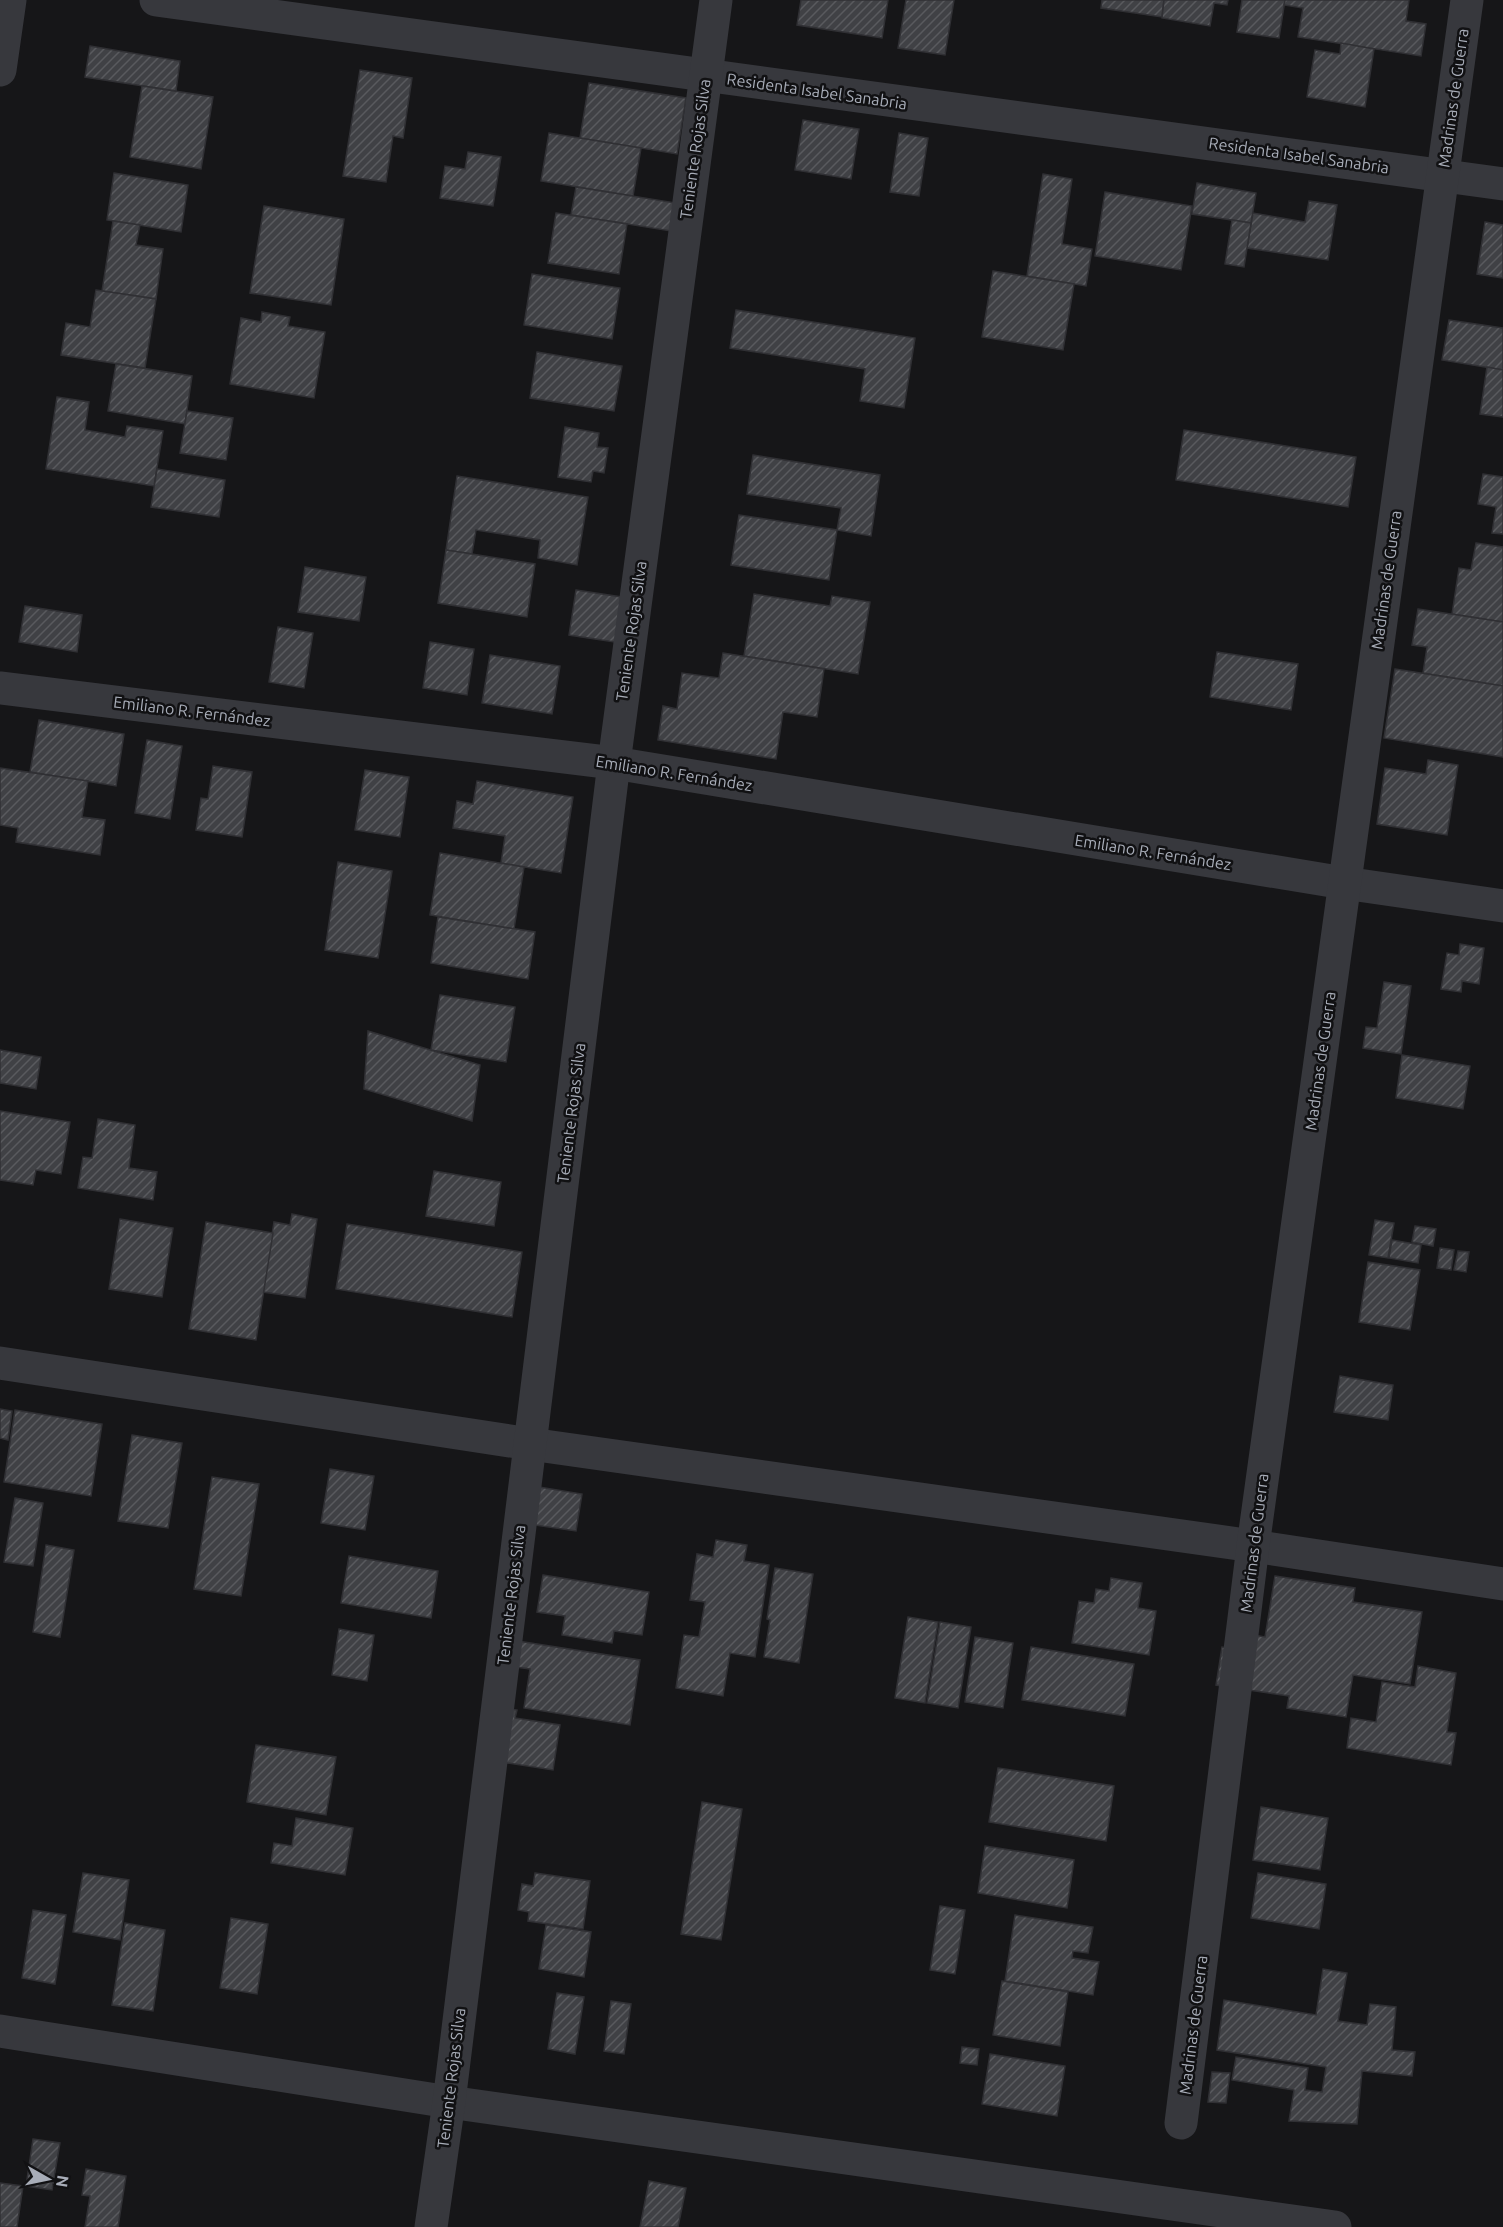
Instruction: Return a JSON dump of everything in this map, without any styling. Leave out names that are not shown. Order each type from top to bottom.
[{"type":"street","points":[[0,70],[10,0]]},
{"type":"street","name":"Residenta Isabel Sanabria","points":[[156,0],[1503,184]]},
{"type":"street","name":"Teniente Rojas Silva","points":[[431,2227],[449,2102],[614,763],[716,0]]},
{"type":"street","name":"Madrinas de Guerra","points":[[1181,2123],[1253,1546],[1467,0]]},
{"type":"street","name":"Emiliano R. Fernández","points":[[0,688],[614,763],[1344,883],[1503,906]]},
{"type":"street","points":[[0,1363],[530,1444],[1253,1546],[1503,1584]]},
{"type":"street","points":[[0,2031],[449,2102],[1335,2227]]},
{"type":"building","points":[[801,0],[888,0],[882,38],[797,25]]},
{"type":"building","points":[[906,0],[954,0],[945,55],[898,48]]},
{"type":"building","points":[[1102,0],[1164,0],[1162,17],[1101,8]]},
{"type":"building","points":[[1164,0],[1228,0],[1227,5],[1214,3],[1210,26],[1162,18]]},
{"type":"building","points":[[1242,0],[1285,0],[1279,38],[1237,32]]},
{"type":"building","points":[[1285,0],[1409,0],[1406,21],[1426,24],[1421,56],[1298,37],[1303,8],[1284,5]]},
{"type":"building","points":[[1341,43],[1374,49],[1365,107],[1307,97],[1315,50],[1340,54]]},
{"type":"building","points":[[90,46],[180,61],[176,91],[85,77]]},
{"type":"building","points":[[360,70],[412,78],[403,138],[393,136],[386,182],[343,176]]},
{"type":"building","points":[[589,83],[686,98],[677,154],[580,138]]},
{"type":"building","points":[[142,86],[213,97],[201,169],[130,157]]},
{"type":"building","points":[[803,120],[859,129],[851,179],[795,170]]},
{"type":"building","points":[[549,133],[641,148],[633,196],[541,181]]},
{"type":"building","points":[[899,133],[928,138],[919,196],[890,192]]},
{"type":"building","points":[[468,152],[501,157],[493,206],[440,198],[445,166],[465,169]]},
{"type":"building","points":[[114,173],[188,185],[181,232],[107,220]]},
{"type":"building","points":[[1043,174],[1072,179],[1062,244],[1092,249],[1086,286],[1027,276]]},
{"type":"building","points":[[1197,183],[1256,193],[1251,223],[1192,214]]},
{"type":"building","points":[[576,187],[676,203],[671,231],[571,215]]},
{"type":"building","points":[[1105,192],[1192,206],[1181,270],[1095,256]]},
{"type":"building","points":[[1309,201],[1337,205],[1328,260],[1247,248],[1253,213],[1305,222]]},
{"type":"building","points":[[264,206],[344,219],[331,305],[250,293]]},
{"type":"building","points":[[556,213],[627,224],[619,274],[548,263]]},
{"type":"building","points":[[1232,220],[1251,223],[1244,267],[1225,264]]},
{"type":"building","points":[[113,221],[140,225],[136,245],[163,249],[156,299],[102,291]]},
{"type":"building","points":[[1485,222],[1503,225],[1503,278],[1477,274]]},
{"type":"building","points":[[993,271],[1074,284],[1063,350],[982,337]]},
{"type":"building","points":[[532,274],[620,288],[612,339],[524,325]]},
{"type":"building","points":[[96,290],[156,299],[145,368],[61,355],[66,323],[90,327]]},
{"type":"building","points":[[736,310],[915,338],[904,408],[860,401],[865,369],[730,348]]},
{"type":"building","points":[[262,312],[290,317],[288,326],[325,332],[314,398],[230,384],[241,318],[261,322]]},
{"type":"building","points":[[1449,320],[1503,328],[1503,370],[1442,360]]},
{"type":"building","points":[[537,352],[622,366],[614,411],[530,398]]},
{"type":"building","points":[[116,364],[192,376],[185,424],[108,411]]},
{"type":"building","points":[[1487,367],[1503,370],[1503,417],[1480,414]]},
{"type":"building","points":[[57,397],[89,402],[85,430],[125,437],[127,426],[163,431],[154,486],[46,469]]},
{"type":"building","points":[[187,411],[233,418],[226,460],[180,453]]},
{"type":"building","points":[[565,427],[599,433],[597,447],[608,448],[604,473],[593,471],[591,482],[558,477]]},
{"type":"building","points":[[1184,430],[1356,457],[1348,507],[1176,480]]},
{"type":"building","points":[[753,455],[880,475],[871,536],[837,530],[841,508],[747,494]]},
{"type":"building","points":[[157,469],[225,480],[219,517],[151,507]]},
{"type":"building","points":[[1483,474],[1503,477],[1503,534],[1492,533],[1496,507],[1478,504]]},
{"type":"building","points":[[457,476],[588,497],[577,565],[538,558],[540,540],[476,530],[472,554],[446,550]]},
{"type":"building","points":[[739,515],[837,530],[829,580],[731,565]]},
{"type":"building","points":[[1476,543],[1503,547],[1503,622],[1452,614],[1459,568],[1471,570]]},
{"type":"building","points":[[446,550],[535,564],[527,617],[438,603]]},
{"type":"building","points":[[305,567],[366,577],[359,621],[298,612]]},
{"type":"building","points":[[576,590],[628,598],[621,643],[569,635]]},
{"type":"building","points":[[754,594],[830,606],[832,596],[870,602],[858,674],[744,656]]},
{"type":"building","points":[[25,606],[82,615],[77,652],[19,642]]},
{"type":"building","points":[[1418,609],[1503,622],[1503,686],[1423,673],[1427,647],[1412,645]]},
{"type":"building","points":[[278,627],[313,633],[304,688],[269,682]]},
{"type":"building","points":[[430,642],[474,649],[467,695],[423,688]]},
{"type":"building","points":[[1217,652],[1298,664],[1291,710],[1210,697]]},
{"type":"building","points":[[723,653],[824,669],[817,717],[783,712],[776,759],[658,740],[663,706],[677,709],[682,673],[719,678]]},
{"type":"building","points":[[490,655],[560,666],[552,714],[482,703]]},
{"type":"building","points":[[1395,669],[1503,686],[1503,757],[1384,738]]},
{"type":"building","points":[[39,720],[124,734],[116,786],[30,772]]},
{"type":"building","points":[[147,740],[182,746],[170,819],[135,813]]},
{"type":"building","points":[[1428,760],[1458,765],[1447,835],[1377,824],[1385,768],[1426,774]]},
{"type":"building","points":[[213,766],[252,772],[242,837],[196,830],[201,798],[208,799]]},
{"type":"building","points":[[0,768],[88,781],[82,817],[105,820],[100,855],[16,842],[18,828],[0,825]]},
{"type":"building","points":[[365,770],[409,777],[400,837],[355,830]]},
{"type":"building","points":[[477,781],[573,797],[561,873],[501,863],[505,836],[453,828],[457,801],[473,804]]},
{"type":"building","points":[[440,853],[524,867],[514,929],[430,915]]},
{"type":"building","points":[[338,862],[392,871],[378,958],[325,950]]},
{"type":"building","points":[[438,917],[535,932],[528,979],[431,963]]},
{"type":"building","points":[[1460,944],[1484,948],[1479,984],[1462,981],[1461,992],[1441,989],[1447,953],[1459,955]]},
{"type":"building","points":[[1384,982],[1411,986],[1401,1054],[1363,1048],[1366,1027],[1377,1028]]},
{"type":"building","points":[[440,995],[515,1007],[506,1062],[431,1050]]},
{"type":"building","points":[[368,1031],[480,1065],[472,1121],[364,1089]]},
{"type":"building","points":[[0,1050],[41,1057],[36,1089],[0,1083]]},
{"type":"building","points":[[1402,1055],[1470,1066],[1463,1109],[1396,1098]]},
{"type":"building","points":[[0,1111],[70,1122],[61,1174],[36,1170],[33,1185],[0,1180]]},
{"type":"building","points":[[98,1119],[135,1125],[129,1168],[157,1172],[153,1200],[78,1188],[83,1157],[92,1158]]},
{"type":"building","points":[[434,1171],[501,1182],[494,1226],[426,1216]]},
{"type":"building","points":[[292,1214],[317,1219],[305,1298],[263,1292],[274,1222],[290,1225]]},
{"type":"building","points":[[120,1219],[173,1228],[162,1297],[109,1289]]},
{"type":"building","points":[[1375,1220],[1394,1223],[1388,1258],[1369,1255]]},
{"type":"building","points":[[206,1222],[273,1233],[256,1340],[189,1329]]},
{"type":"building","points":[[347,1224],[522,1252],[512,1317],[336,1289]]},
{"type":"building","points":[[1415,1226],[1436,1229],[1433,1246],[1412,1242]]},
{"type":"building","points":[[1392,1240],[1421,1245],[1418,1263],[1389,1258]]},
{"type":"building","points":[[1440,1248],[1454,1250],[1451,1270],[1437,1268]]},
{"type":"building","points":[[1458,1251],[1469,1252],[1466,1272],[1454,1270]]},
{"type":"building","points":[[1368,1262],[1420,1270],[1410,1330],[1359,1322]]},
{"type":"building","points":[[1340,1376],[1393,1385],[1388,1420],[1334,1412]]},
{"type":"building","points":[[0,1409],[12,1411],[8,1440],[0,1438]]},
{"type":"building","points":[[15,1410],[102,1424],[91,1496],[4,1482]]},
{"type":"building","points":[[132,1435],[182,1443],[168,1528],[118,1521]]},
{"type":"building","points":[[330,1469],[374,1476],[365,1530],[321,1523]]},
{"type":"building","points":[[212,1477],[259,1484],[241,1596],[194,1589]]},
{"type":"building","points":[[527,1485],[582,1494],[576,1531],[521,1523]]},
{"type":"building","points":[[15,1498],[43,1503],[33,1566],[4,1562]]},
{"type":"building","points":[[716,1540],[747,1545],[744,1561],[769,1565],[755,1657],[730,1653],[723,1696],[676,1688],[684,1635],[699,1637],[705,1602],[690,1600],[697,1554],[713,1557]]},
{"type":"building","points":[[46,1545],[74,1550],[60,1637],[33,1632]]},
{"type":"building","points":[[349,1556],[438,1571],[431,1618],[341,1603]]},
{"type":"building","points":[[775,1568],[813,1574],[799,1663],[764,1657]]},
{"type":"building","points":[[543,1575],[649,1592],[642,1635],[614,1631],[612,1643],[562,1635],[565,1616],[537,1612]]},
{"type":"building","points":[[1275,1576],[1355,1588],[1353,1602],[1422,1612],[1410,1684],[1353,1675],[1346,1717],[1287,1708],[1289,1696],[1216,1685],[1222,1647],[1234,1649],[1237,1632],[1265,1637]]},
{"type":"building","points":[[1111,1578],[1142,1583],[1138,1608],[1156,1611],[1149,1655],[1072,1643],[1079,1601],[1094,1603],[1096,1589],[1109,1591]]},
{"type":"building","points":[[908,1617],[938,1622],[925,1703],[895,1698]]},
{"type":"building","points":[[940,1622],[971,1627],[958,1708],[927,1703]]},
{"type":"building","points":[[339,1629],[374,1635],[367,1681],[332,1675]]},
{"type":"building","points":[[975,1637],[1013,1643],[1003,1708],[965,1702]]},
{"type":"building","points":[[505,1639],[640,1660],[630,1725],[524,1708],[530,1669],[501,1665]]},
{"type":"building","points":[[1031,1647],[1134,1664],[1125,1716],[1022,1700]]},
{"type":"building","points":[[1418,1666],[1456,1673],[1447,1732],[1456,1733],[1451,1765],[1347,1748],[1351,1718],[1376,1722],[1382,1682],[1415,1687]]},
{"type":"building","points":[[497,1707],[517,1710],[515,1718],[560,1725],[553,1770],[488,1760]]},
{"type":"building","points":[[256,1745],[336,1757],[326,1815],[247,1802]]},
{"type":"building","points":[[998,1768],[1114,1786],[1106,1841],[989,1822]]},
{"type":"building","points":[[702,1802],[742,1809],[721,1940],[681,1934]]},
{"type":"building","points":[[1261,1807],[1328,1818],[1320,1870],[1253,1860]]},
{"type":"building","points":[[296,1818],[353,1828],[345,1875],[271,1863],[274,1843],[292,1846]]},
{"type":"building","points":[[985,1846],[1074,1860],[1067,1908],[978,1893]]},
{"type":"building","points":[[83,1873],[129,1880],[120,1940],[73,1932]]},
{"type":"building","points":[[535,1873],[590,1881],[583,1929],[528,1921],[529,1912],[518,1910],[522,1884],[533,1886]]},
{"type":"building","points":[[1258,1873],[1326,1884],[1319,1929],[1251,1918]]},
{"type":"building","points":[[940,1906],[965,1910],[955,1974],[930,1970]]},
{"type":"building","points":[[33,1910],[66,1915],[55,1984],[22,1978]]},
{"type":"building","points":[[1015,1915],[1093,1927],[1088,1953],[1073,1951],[1072,1958],[1099,1962],[1093,1995],[1005,1981]]},
{"type":"building","points":[[231,1918],[268,1924],[257,1994],[220,1988]]},
{"type":"building","points":[[125,1923],[165,1930],[153,2011],[112,2005]]},
{"type":"building","points":[[546,1925],[591,1932],[584,1977],[539,1969]]},
{"type":"building","points":[[1323,1969],[1347,1973],[1338,2021],[1367,2025],[1370,2004],[1396,2007],[1392,2050],[1415,2052],[1412,2076],[1362,2071],[1357,2124],[1289,2121],[1294,2090],[1232,2080],[1236,2057],[1308,2068],[1305,2090],[1322,2092],[1326,2067],[1217,2050],[1224,2000],[1316,2015]]},
{"type":"building","points":[[1002,1981],[1068,1992],[1060,2046],[993,2035]]},
{"type":"building","points":[[557,1993],[584,1997],[575,2054],[548,2049]]},
{"type":"building","points":[[611,2001],[631,2004],[624,2054],[604,2051]]},
{"type":"building","points":[[962,2047],[979,2049],[977,2065],[960,2063]]},
{"type":"building","points":[[990,2054],[1065,2066],[1057,2116],[982,2104]]},
{"type":"building","points":[[1212,2072],[1230,2073],[1226,2103],[1208,2102]]},
{"type":"building","points":[[33,2139],[60,2143],[52,2190],[26,2186]]},
{"type":"building","points":[[86,2169],[126,2176],[118,2227],[85,2227],[90,2196],[82,2195]]},
{"type":"building","points":[[649,2181],[686,2188],[678,2227],[640,2227]]},
{"type":"building","points":[[0,2183],[23,2186],[17,2227],[0,2227]]}]
